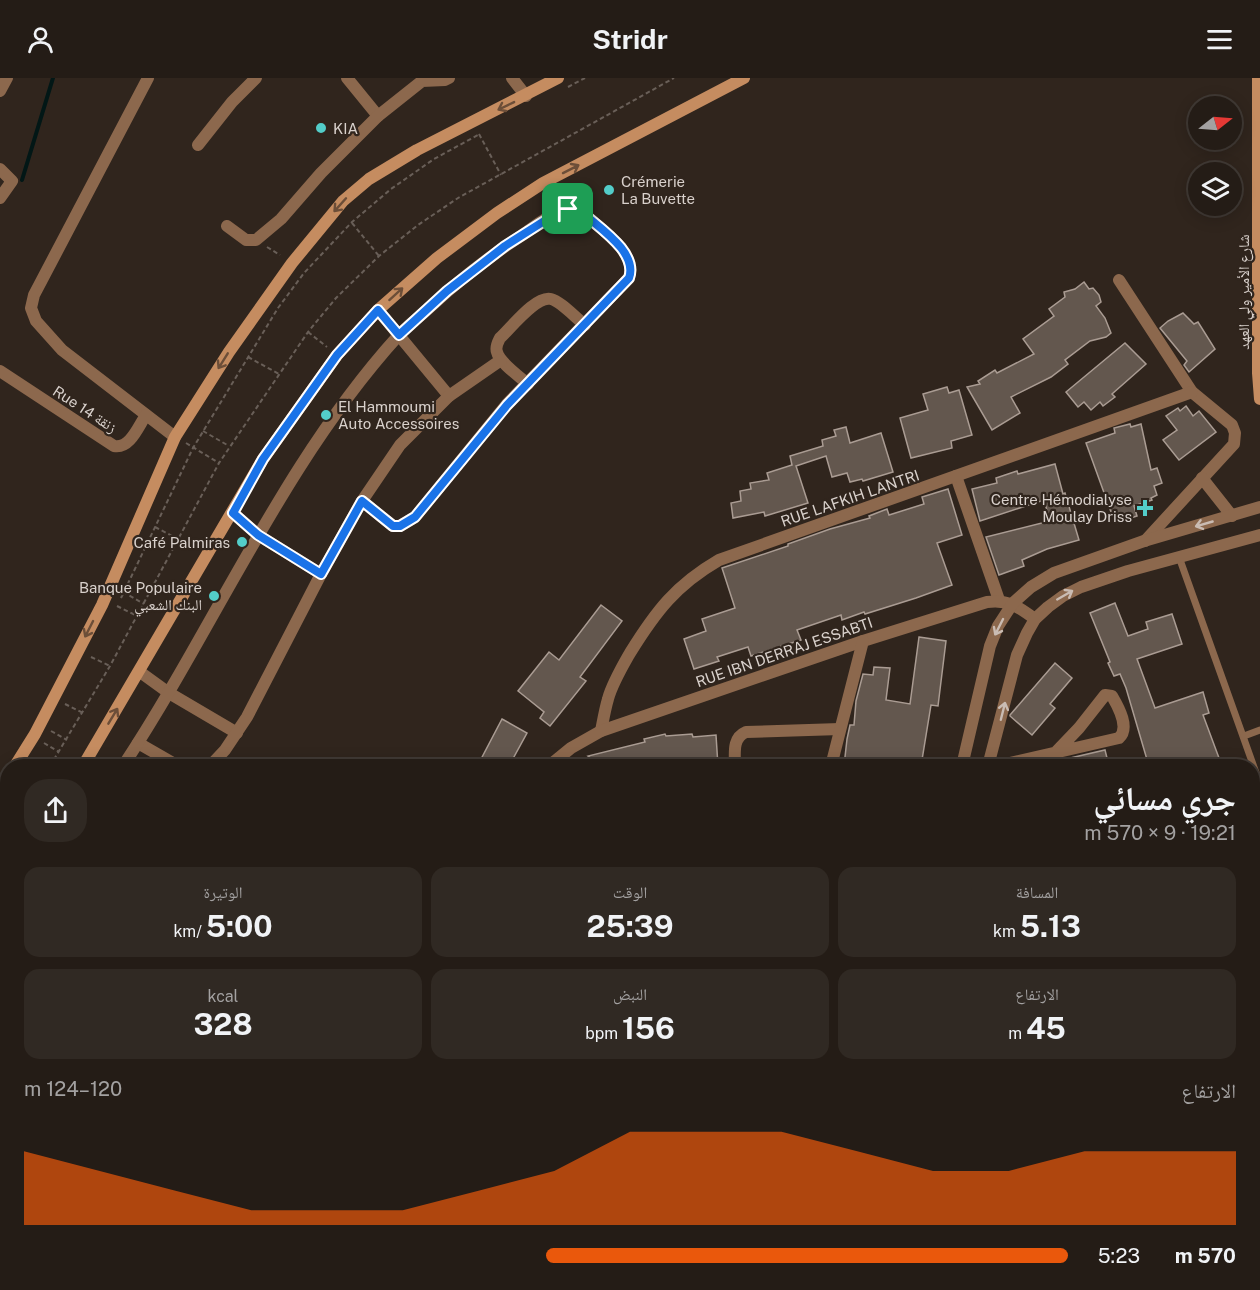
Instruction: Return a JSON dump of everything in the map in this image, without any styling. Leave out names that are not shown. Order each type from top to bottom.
[{"type":"main road","points":[[19,759],[35,734],[102,604],[175,437],[229,352],[280,280],[343,201],[369,179],[417,150],[558,78]]},
{"type":"main road","points":[[87,759],[263,459],[337,355],[378,310],[437,258],[497,213],[543,183],[744,78]]},
{"type":"main road","name":"شارع الأمير ولي العهد","points":[[1258,78],[1258,373],[1260,399]]},
{"type":"street","points":[[0,91],[6,78]]},
{"type":"street","points":[[148,78],[34,295],[31,308],[36,321],[62,350],[175,437]]},
{"type":"street","points":[[198,146],[232,102],[256,78]]},
{"type":"street","points":[[347,78],[378,116]]},
{"type":"street","points":[[227,226],[246,240],[256,240],[267,232],[378,116],[421,80],[449,78]]},
{"type":"street","points":[[512,78],[526,96]]},
{"type":"street","points":[[0,170],[12,181],[0,198]]},
{"type":"street","points":[[128,759],[170,693],[258,535],[321,436],[399,335],[447,291],[505,246],[560,211],[578,210],[584,214],[627,254],[632,270],[629,278],[507,405],[415,517],[406,524],[393,526],[362,501]]},
{"type":"street","points":[[1119,280],[1192,392],[1227,419],[1235,433],[1234,444],[1144,542]]},
{"type":"street","points":[[528,384],[501,360],[496,352],[500,338],[536,302],[544,298],[553,299],[585,325]]},
{"type":"street","points":[[378,310],[449,396]]},
{"type":"street","points":[[216,759],[237,733],[261,693],[268,675],[321,574],[362,501],[400,445],[449,396],[501,360]]},
{"type":"street","name":"Rue 14 زنقة","points":[[0,371],[114,446],[118,447],[129,441],[146,416]]},
{"type":"street","name":"RUE LAFKIH LANTRI","points":[[601,731],[608,698],[641,634],[669,597],[696,574],[719,560],[1192,392]]},
{"type":"street","points":[[956,476],[999,600]]},
{"type":"street","points":[[1202,478],[1232,516]]},
{"type":"street","points":[[964,759],[984,665],[998,626],[1013,603],[1031,587],[1054,573],[1144,542],[1260,507]]},
{"type":"street","points":[[233,513],[258,535],[321,574]]},
{"type":"street","points":[[990,759],[1017,656],[1035,619],[1063,596],[1081,587],[1179,556],[1260,535]]},
{"type":"street","name":"RUE IBN DERRAJ ESSABTI","points":[[558,759],[571,748],[601,731],[863,641],[999,600],[1013,603],[1035,619]]},
{"type":"street","points":[[833,759],[863,641]]},
{"type":"street","points":[[140,672],[170,693],[237,733]]},
{"type":"street","points":[[1025,759],[1119,738],[1124,734],[1125,727],[1112,696],[1105,695],[1101,699],[1079,728],[1057,751]]},
{"type":"street","points":[[735,759],[736,740],[739,735],[746,732],[840,729]]},
{"type":"street","points":[[138,743],[166,759]]},
{"type":"lane","points":[[1179,556],[1252,759]]},
{"type":"lane","points":[[1244,736],[1260,730]]},
{"type":"path","points":[[137,616],[117,606],[193,448],[278,308],[304,273],[352,222],[400,183],[434,159],[479,134],[501,175]]},
{"type":"path","points":[[352,222],[380,255]]},
{"type":"path","points":[[308,332],[337,355]]},
{"type":"path","points":[[248,357],[279,374]]},
{"type":"path","points":[[203,431],[230,446]]},
{"type":"path","points":[[175,437],[219,463]]},
{"type":"path","points":[[155,527],[178,539]]},
{"type":"path","points":[[123,592],[144,603]]},
{"type":"path","points":[[91,657],[110,666]]},
{"type":"path","points":[[60,713],[65,704],[82,713]]},
{"type":"path","points":[[39,751],[51,731],[67,740]]},
{"type":"path","points":[[44,743],[59,752]]},
{"type":"building","points":[[1084,282],[1089,289],[1093,288],[1099,295],[1101,302],[1096,306],[1105,318],[1111,333],[1106,337],[1090,341],[1065,360],[1068,364],[1051,377],[1011,397],[1020,413],[992,430],[967,387],[980,384],[978,381],[995,370],[997,373],[1034,354],[1023,339],[1054,316],[1049,309],[1065,297],[1064,292],[1075,289]]},
{"type":"building","points":[[1183,313],[1194,324],[1198,322],[1215,349],[1189,372],[1184,365],[1187,361],[1160,328]]},
{"type":"building","points":[[1125,343],[1146,364],[1112,394],[1115,397],[1103,406],[1100,402],[1091,410],[1084,402],[1078,407],[1066,392]]},
{"type":"building","points":[[947,387],[949,393],[959,390],[972,435],[951,441],[952,448],[911,458],[900,418],[928,410],[923,394]]},
{"type":"building","points":[[1186,406],[1193,416],[1199,411],[1216,432],[1179,460],[1163,440],[1177,430],[1166,416]]},
{"type":"building","points":[[1130,424],[1131,427],[1141,424],[1151,470],[1157,468],[1162,483],[1154,486],[1157,495],[1151,498],[1152,500],[1134,506],[1137,516],[1115,523],[1086,443],[1115,433],[1114,428]]},
{"type":"building","points":[[846,427],[850,443],[881,433],[893,472],[863,481],[862,479],[850,482],[847,473],[832,477],[826,456],[796,466],[808,503],[765,516],[764,512],[733,518],[731,503],[741,501],[740,491],[751,489],[750,483],[769,480],[767,473],[792,465],[790,456],[823,446],[822,440],[836,436],[834,430]]},
{"type":"building","points":[[1055,464],[1079,540],[1047,549],[1022,560],[1024,566],[999,575],[986,537],[1050,521],[1044,500],[980,521],[972,489],[997,483],[996,478],[1017,471],[1018,474]]},
{"type":"building","points":[[948,489],[962,535],[937,543],[952,585],[865,614],[864,612],[842,620],[841,615],[797,630],[801,640],[751,656],[748,647],[717,657],[719,661],[694,669],[684,639],[706,631],[702,619],[735,608],[722,568],[830,529],[870,518],[869,516],[887,509],[889,515],[924,504],[922,497]]},
{"type":"building","points":[[1115,603],[1128,636],[1148,629],[1146,622],[1172,614],[1182,644],[1137,659],[1155,708],[1203,692],[1209,713],[1203,715],[1219,759],[1147,759],[1126,688],[1120,674],[1114,676],[1090,613]]},
{"type":"building","points":[[601,605],[622,621],[580,677],[586,681],[550,726],[540,718],[544,712],[518,691],[549,652],[559,660]]},
{"type":"building","points":[[919,637],[946,641],[938,706],[931,705],[922,759],[845,759],[850,725],[854,725],[856,701],[863,674],[873,675],[874,667],[890,668],[886,700],[910,704]]},
{"type":"building","points":[[1055,663],[1072,678],[1050,704],[1055,708],[1032,735],[1010,715]]},
{"type":"building","points":[[502,719],[527,733],[513,759],[481,759]]},
{"type":"building","points":[[665,734],[666,736],[692,734],[693,737],[716,735],[718,759],[592,759],[588,756],[645,742],[644,739]]},
{"type":"building","points":[[1105,750],[1107,759],[1066,759]]},
{"type":"waterway","points":[[22,180],[53,78]]},
{"type":"place","name":"KIA","points":[[321,128]]},
{"type":"place","name":"Crémerie La Buvette","points":[[609,190]]},
{"type":"place","name":"El Hammoumi Auto Accessoires","points":[[326,415]]},
{"type":"place","name":"Centre Hémodialyse Moulay Driss","points":[[1145,508]]},
{"type":"place","name":"Café Palmiras","points":[[242,542]]},
{"type":"place","name":"Banque Populaire البنك الشعبي","points":[[214,596]]},
{"type":"route","points":[[568,209],[578,210],[584,214],[627,254],[632,270],[629,278],[507,405],[415,517],[406,524],[393,526],[362,501],[321,574],[258,535],[233,513],[263,459],[337,355],[378,310],[399,335],[447,291],[505,246],[560,211],[568,209]]}]
